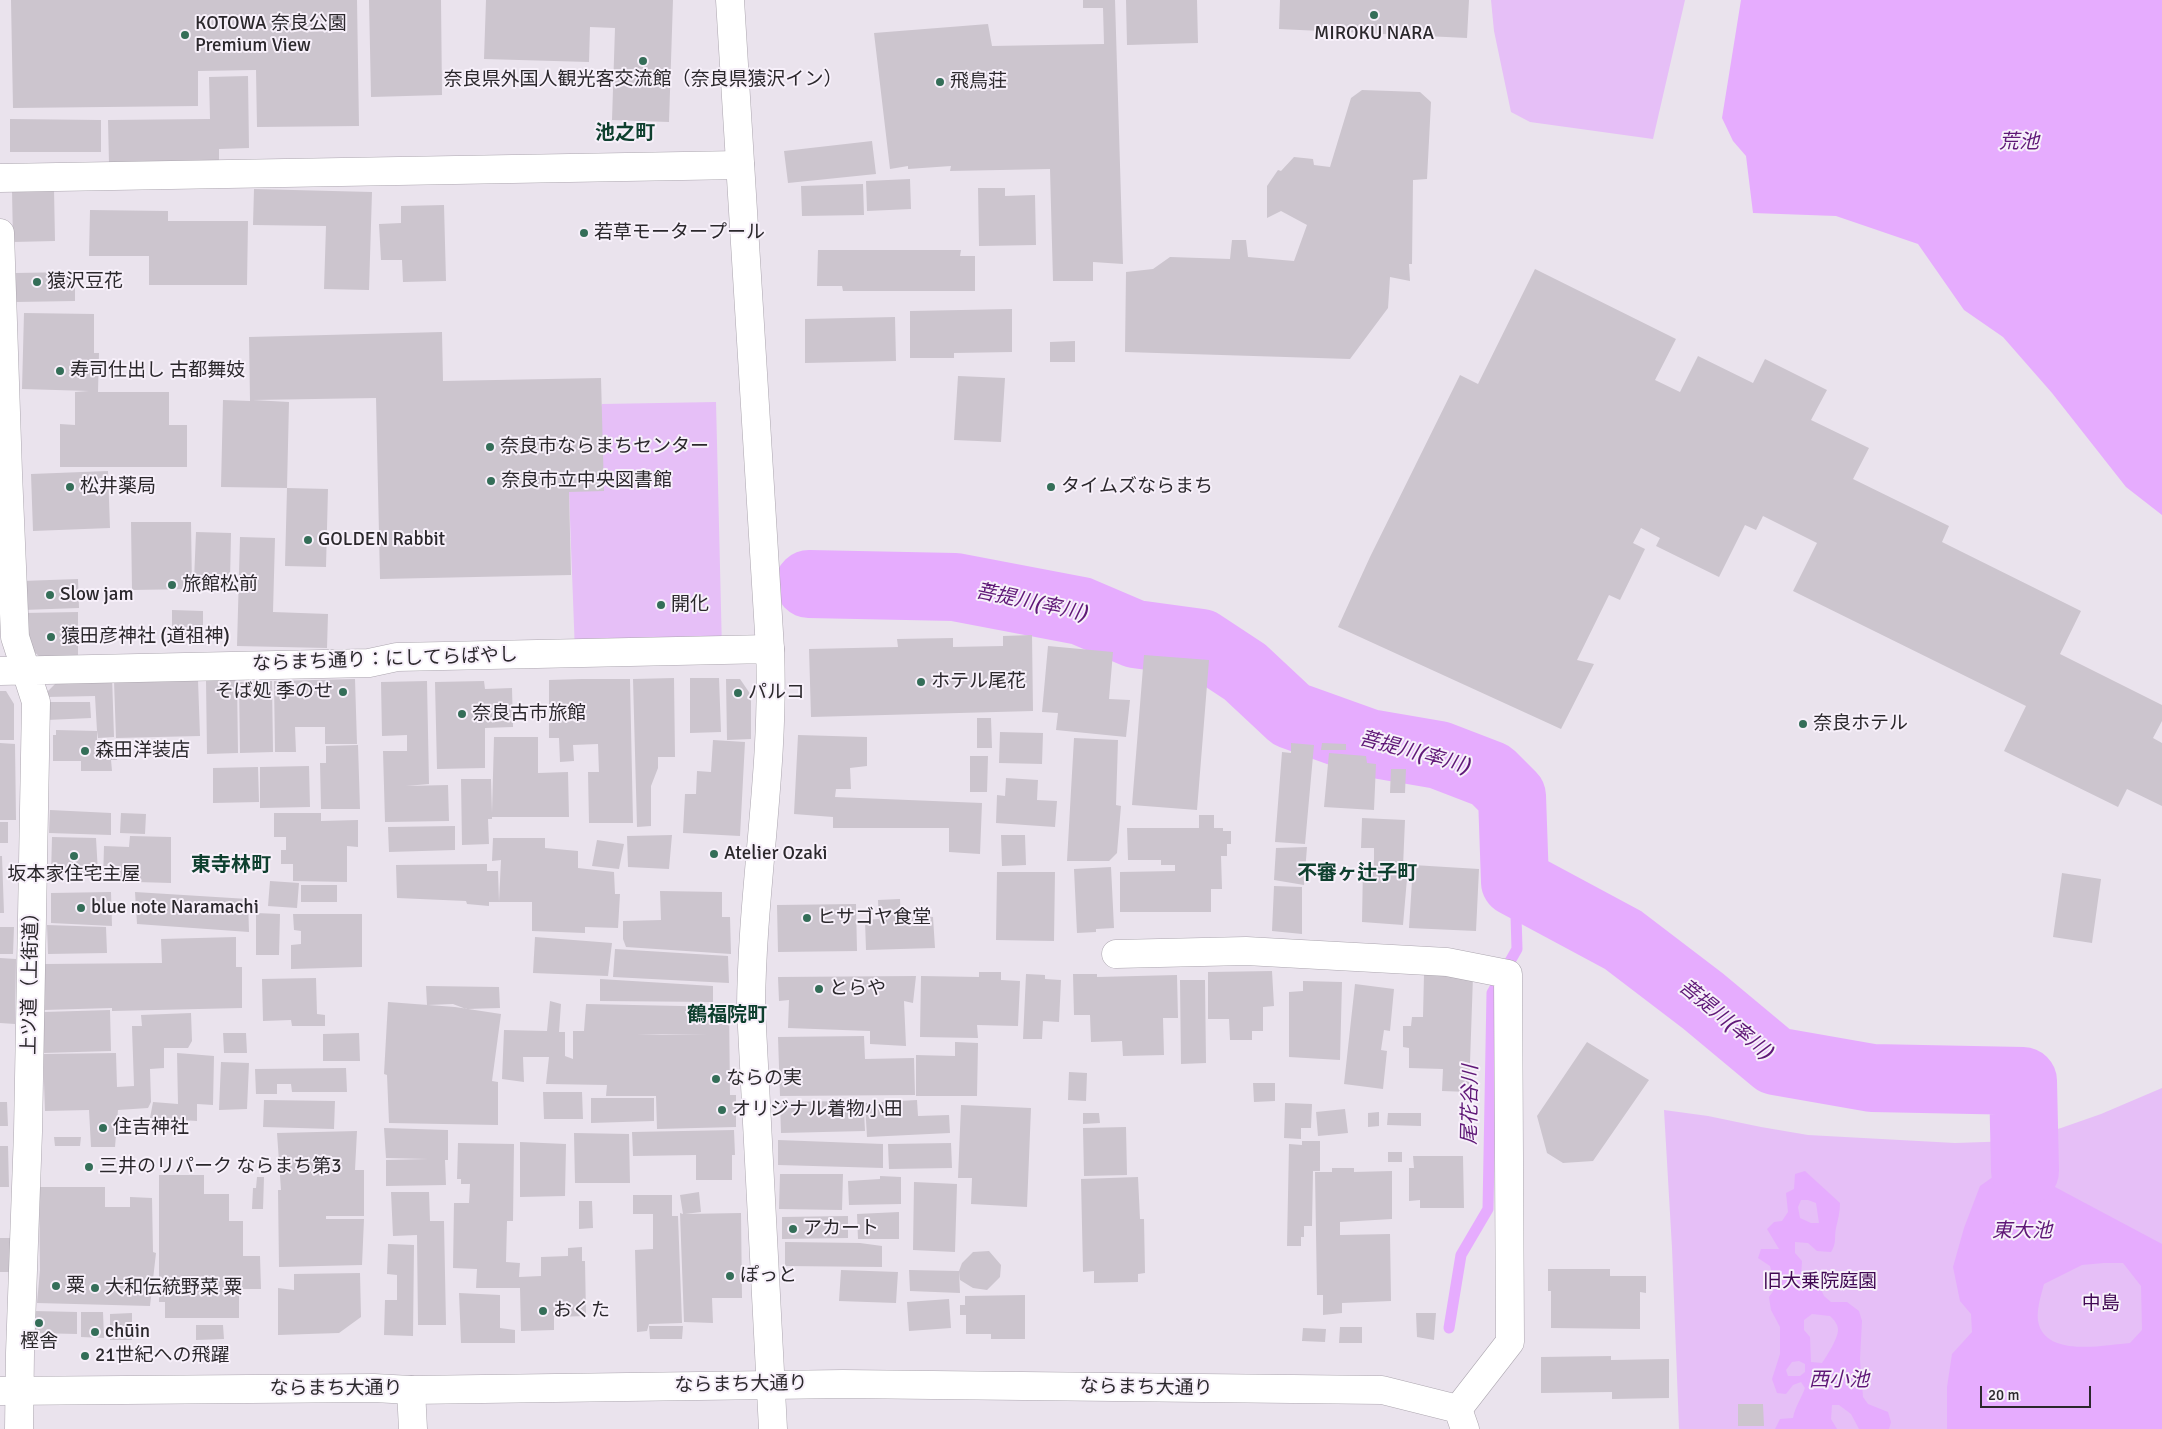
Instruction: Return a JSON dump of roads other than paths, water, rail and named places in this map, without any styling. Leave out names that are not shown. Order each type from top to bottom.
[{"type":"street","points":[[730,0],[772,698],[751,963],[751,1008],[773,1429]]},
{"type":"street","points":[[0,178],[740,165]]},
{"type":"street","name":"上ツ道（上街道）","points":[[0,233],[8,474],[16,637],[13,670],[36,702],[28,1132],[20,1353],[10,1391],[19,1429]]},
{"type":"street","name":"ならまち通り：にしてらばやし","points":[[13,670],[369,663],[397,657],[770,649]]},
{"type":"street","points":[[1116,954],[1246,952],[1400,959],[1448,962],[1508,974],[1510,1342],[1462,1419]]},
{"type":"street","name":"ならまち大通り","points":[[10,1391],[364,1388],[411,1390],[771,1384],[1382,1390],[1462,1419]]},
{"type":"street","points":[[411,1390],[413,1429]]},
{"type":"water","name":"荒池","points":[[1741,0],[2162,0],[2162,515],[2126,487],[2052,393],[2003,337],[1964,310],[1918,244],[1836,216],[1753,213],[1746,156],[1733,141],[1722,118]]},
{"type":"water","name":"西小池","points":[[1805,1171],[1840,1203],[1835,1243],[1831,1252],[1817,1251],[1808,1243],[1795,1242],[1795,1253],[1802,1261],[1801,1277],[1809,1285],[1820,1287],[1824,1296],[1831,1302],[1847,1302],[1859,1311],[1862,1321],[1860,1359],[1863,1397],[1868,1404],[1888,1412],[1891,1422],[1889,1429],[1859,1429],[1851,1414],[1839,1405],[1832,1405],[1831,1419],[1837,1429],[1775,1429],[1780,1419],[1793,1418],[1805,1388],[1801,1382],[1793,1385],[1786,1394],[1777,1393],[1772,1379],[1780,1354],[1780,1327],[1771,1310],[1769,1297],[1776,1287],[1770,1266],[1758,1258],[1761,1249],[1779,1249],[1767,1229],[1774,1222],[1782,1221],[1788,1212],[1786,1193],[1794,1189],[1795,1174]],"holes":[[[1801,1200],[1816,1203],[1819,1223],[1811,1223],[1800,1218],[1798,1207]],[[1812,1314],[1830,1316],[1837,1326],[1836,1338],[1822,1363],[1811,1362],[1810,1337],[1804,1330],[1804,1320]],[[1799,1361],[1805,1364],[1805,1372],[1800,1376],[1788,1376],[1786,1370],[1792,1362]]]},
{"type":"water","name":"東大池","points":[[2025,1171],[2162,1244],[2162,1429],[1947,1429],[1947,1387],[1952,1354],[1972,1332],[1971,1314],[1960,1301],[1953,1267],[1964,1228],[1980,1186],[1997,1174]],"holes":[[[2123,1263],[2141,1286],[2142,1330],[2130,1343],[2079,1347],[2054,1342],[2045,1335],[2038,1320],[2044,1284],[2082,1265]]]},
{"type":"waterway","name":"菩提川(率川)","points":[[809,584],[955,587],[1081,611],[1135,634],[1201,643],[1245,672],[1291,715],[1369,743],[1439,755],[1491,775],[1512,796],[1515,882],[1623,940],[1703,1001],[1775,1061],[1872,1078],[2023,1081],[2025,1171]]},
{"type":"waterway","name":"尾花谷川","points":[[1449,1328],[1461,1255],[1488,1209],[1492,993],[1517,949],[1515,882]]},
{"type":"place","name":"MIROKU NARA","points":[[1374,15]]},
{"type":"place","name":"KOTOWA 奈良公園 Premium View","points":[[185,35]]},
{"type":"place","name":"奈良県外国人観光客交流館（奈良県猿沢イン）","points":[[643,61]]},
{"type":"place","name":"飛鳥荘","points":[[940,82]]},
{"type":"place","name":"若草モータープール","points":[[584,233]]},
{"type":"place","name":"猿沢豆花","points":[[37,282]]},
{"type":"place","name":"寿司仕出し 古都舞妓","points":[[60,371]]},
{"type":"place","name":"奈良市ならまちセンター","points":[[490,447]]},
{"type":"place","name":"奈良市立中央図書館","points":[[491,481]]},
{"type":"place","name":"松井薬局","points":[[70,487]]},
{"type":"place","name":"タイムズならまち","points":[[1051,487]]},
{"type":"place","name":"GOLDEN Rabbit","points":[[308,540]]},
{"type":"place","name":"旅館松前","points":[[172,585]]},
{"type":"place","name":"Slow jam","points":[[50,595]]},
{"type":"place","name":"開化","points":[[661,605]]},
{"type":"place","name":"猿田彦神社 (道祖神)","points":[[51,637]]},
{"type":"place","name":"ホテル尾花","points":[[921,682]]},
{"type":"place","name":"そば処 季のせ","points":[[343,692]]},
{"type":"place","name":"パルコ","points":[[738,693]]},
{"type":"place","name":"奈良古市旅館","points":[[462,714]]},
{"type":"place","name":"奈良ホテル","points":[[1803,724]]},
{"type":"place","name":"森田洋装店","points":[[85,751]]},
{"type":"place","name":"Atelier Ozaki","points":[[714,854]]},
{"type":"place","name":"坂本家住宅主屋","points":[[74,856]]},
{"type":"place","name":"blue note Naramachi","points":[[81,908]]},
{"type":"place","name":"ヒサゴヤ食堂","points":[[807,918]]},
{"type":"place","name":"とらや","points":[[819,989]]},
{"type":"place","name":"ならの実","points":[[716,1079]]},
{"type":"place","name":"オリジナル着物小田","points":[[722,1110]]},
{"type":"place","name":"住吉神社","points":[[103,1128]]},
{"type":"place","name":"三井のリパーク ならまち第3","points":[[89,1167]]},
{"type":"place","name":"アカート","points":[[793,1229]]},
{"type":"place","name":"ぽっと","points":[[730,1276]]},
{"type":"place","name":"粟","points":[[56,1286]]},
{"type":"place","name":"大和伝統野菜 粟","points":[[95,1288]]},
{"type":"place","name":"おくた","points":[[543,1311]]},
{"type":"place","name":"樫舎","points":[[39,1323]]},
{"type":"place","name":"chūin","points":[[95,1332]]},
{"type":"place","name":"21世紀への飛躍","points":[[85,1356]]},
{"type":"district","name":"池之町","points":[[625,134]]},
{"type":"district","name":"東寺林町","points":[[231,866]]},
{"type":"district","name":"不審ヶ辻子町","points":[[1357,874]]},
{"type":"district","name":"鶴福院町","points":[[727,1016]]},
{"type":"park label","name":"旧大乗院庭園","points":[[1820,1282]]},
{"type":"park label","name":"中島","points":[[2101,1304]]}]
